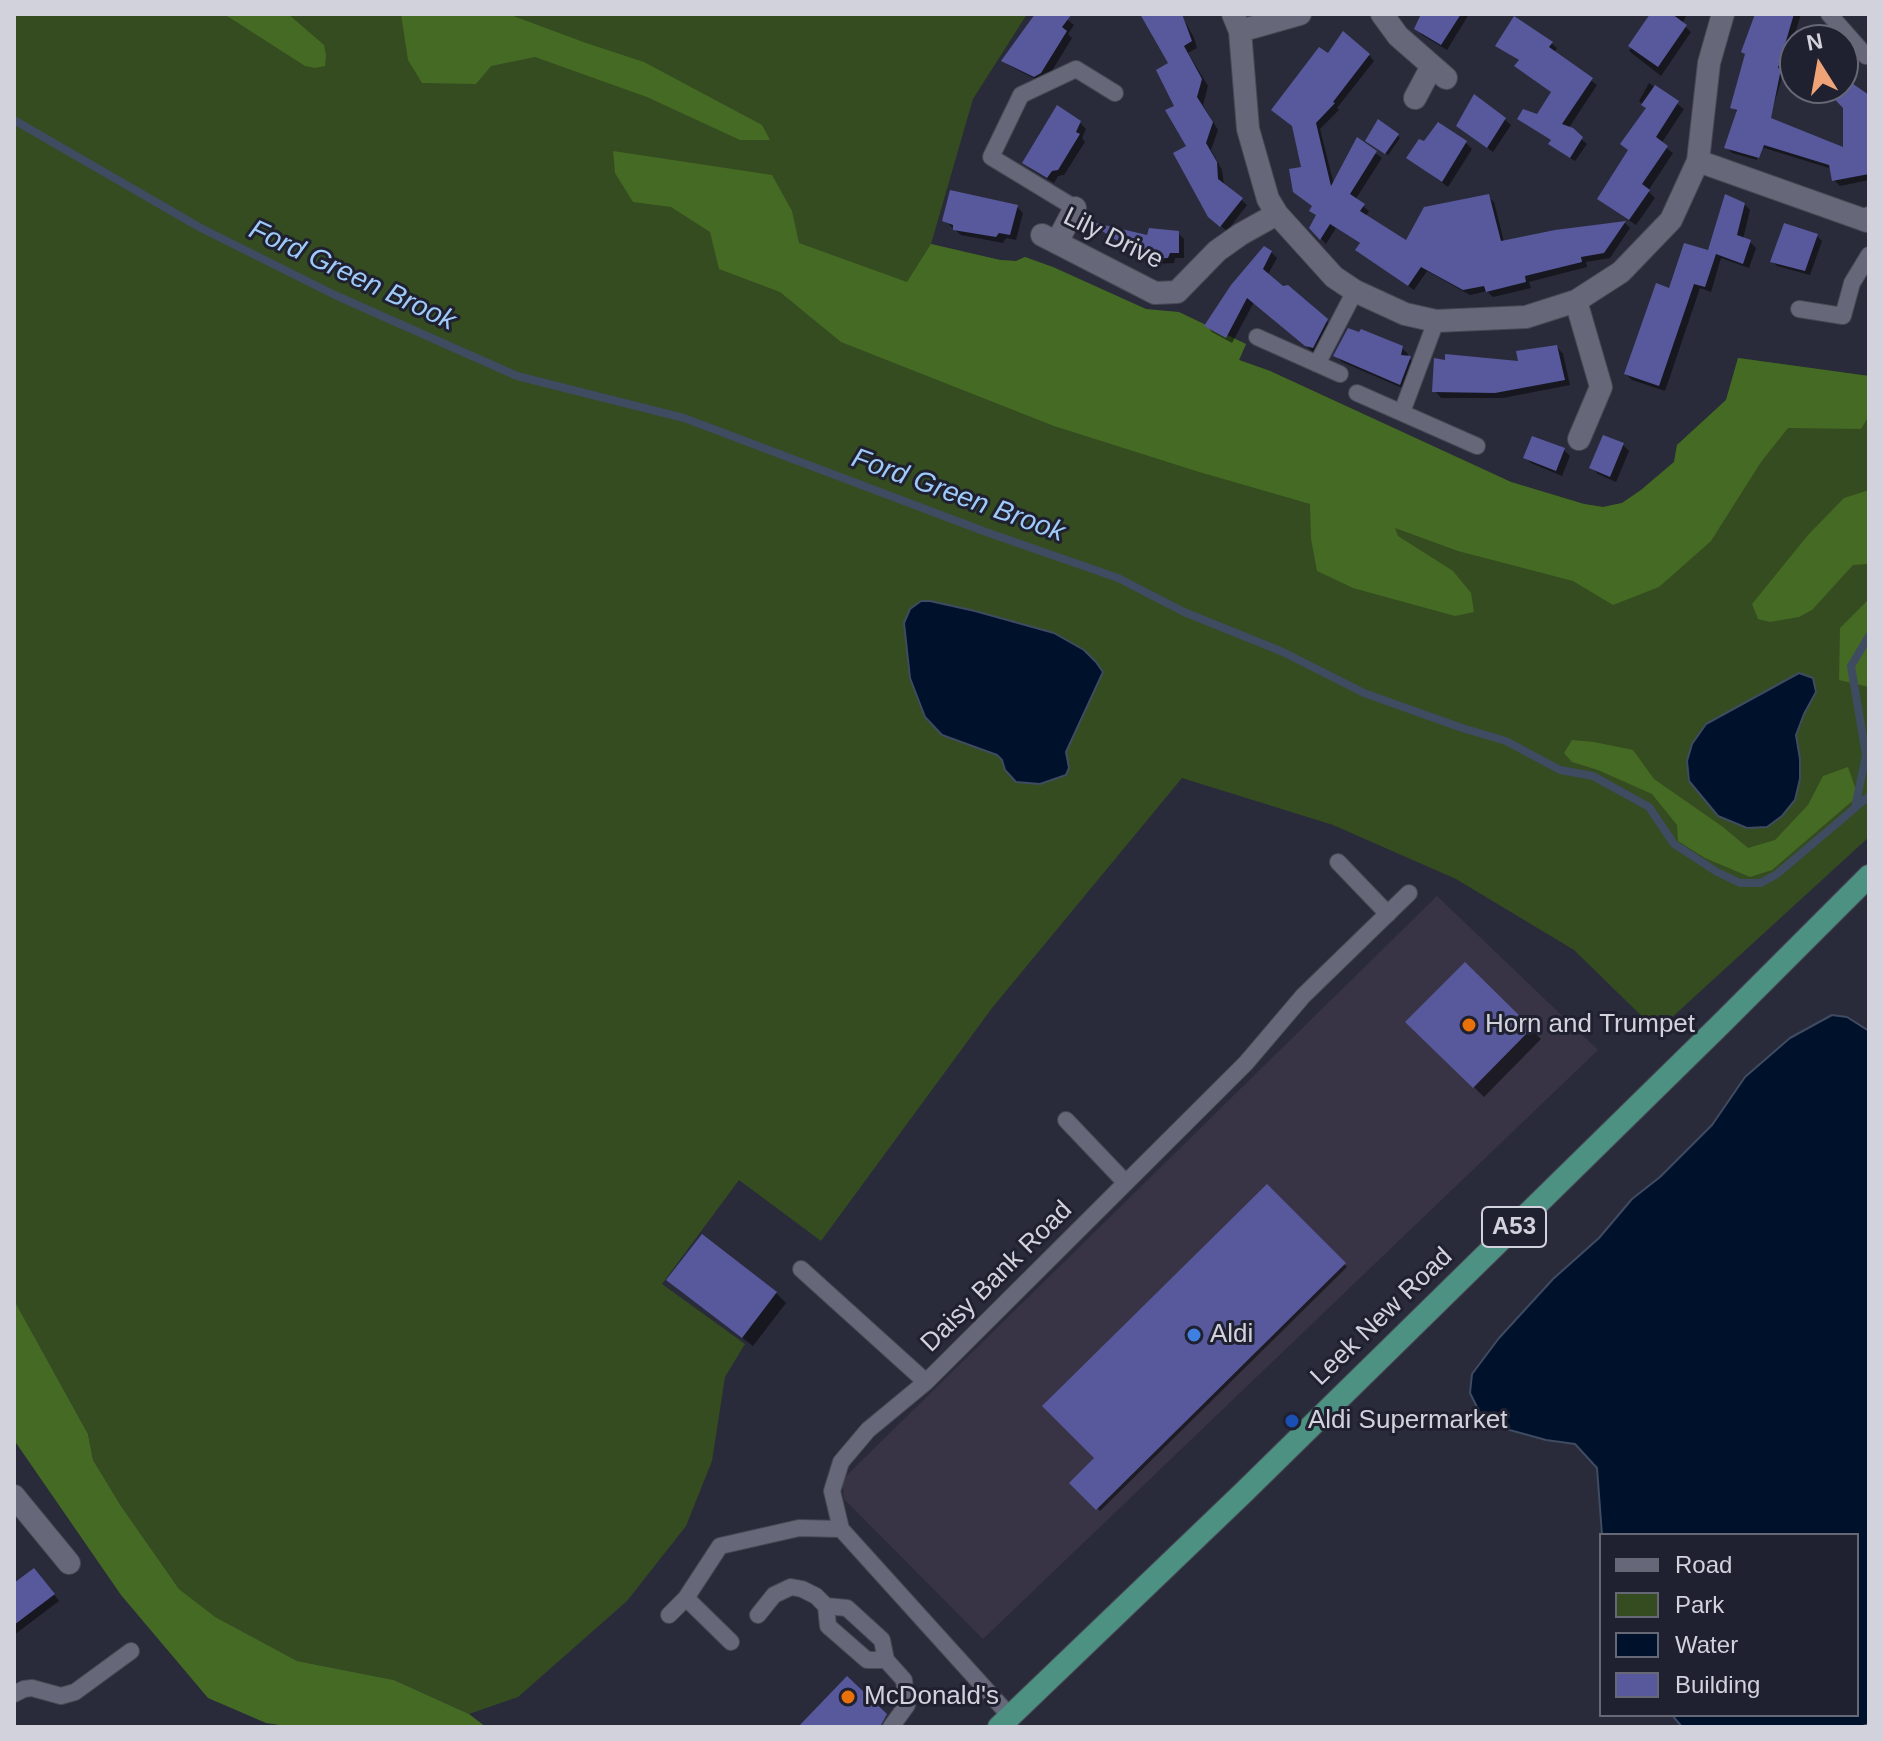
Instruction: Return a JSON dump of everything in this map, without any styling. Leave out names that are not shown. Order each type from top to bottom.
[{"type":"highway","name":"Leek New Road","points":[[1005,1722],[1243,1493],[1869,876]]},
{"type":"street","points":[[1300,14],[1237,23],[1248,129],[1268,199],[1277,214],[1334,277],[1355,291],[1405,314],[1436,321],[1526,317],[1576,301],[1621,272],[1671,220],[1698,161],[1709,63],[1723,14]]},
{"type":"street","points":[[1382,14],[1398,36],[1439,72],[1415,98]]},
{"type":"street","points":[[1698,161],[1868,220]]},
{"type":"street","name":"Lily Drive","points":[[1075,208],[1049,239],[1155,293],[1177,292],[1217,251],[1277,214]]},
{"type":"street","points":[[1576,301],[1601,387],[1579,439]]},
{"type":"street","points":[[14,1496],[69,1563]]},
{"type":"lane","points":[[1829,14],[1866,56],[1869,53]]},
{"type":"lane","points":[[1075,208],[991,157],[1021,95],[1076,69],[1115,93]]},
{"type":"lane","points":[[1799,309],[1843,316],[1852,283],[1869,255]]},
{"type":"lane","points":[[1317,364],[1355,291]]},
{"type":"lane","points":[[1402,412],[1436,321]]},
{"type":"lane","points":[[1257,337],[1340,374]]},
{"type":"lane","points":[[1357,393],[1477,446]]},
{"type":"lane","points":[[1338,862],[1388,914]]},
{"type":"lane","name":"Daisy Bank Road","points":[[1005,1722],[841,1529],[832,1491],[841,1462],[868,1430],[926,1382],[1246,1063],[1303,996],[1409,893]]},
{"type":"lane","points":[[1066,1120],[1125,1182]]},
{"type":"lane","points":[[801,1269],[926,1382]]},
{"type":"lane","points":[[669,1615],[686,1598],[720,1546],[799,1528],[841,1529]]},
{"type":"lane","points":[[758,1615],[774,1595],[791,1587],[802,1589],[826,1606],[828,1626],[867,1660],[886,1660]]},
{"type":"lane","points":[[686,1598],[731,1642]]},
{"type":"lane","points":[[826,1606],[847,1608],[882,1640],[886,1660],[904,1680],[907,1705],[891,1727]]},
{"type":"lane","points":[[14,1694],[32,1688],[67,1695],[131,1651]]},
{"type":"shaded area","points":[[1437,896],[1598,1050],[983,1639],[844,1499],[842,1480]]},
{"type":"green space","points":[[14,14],[1027,14],[973,99],[931,244],[1000,260],[1016,261],[1025,257],[1159,315],[1246,344],[1239,360],[1270,371],[1511,482],[1603,507],[1622,503],[1674,462],[1677,445],[1726,400],[1738,358],[1869,376],[1869,837],[1657,1031],[1574,950],[1456,879],[1333,825],[1182,778],[992,1008],[821,1241],[739,1180],[662,1284],[745,1344],[725,1377],[712,1461],[686,1526],[627,1601],[518,1697],[469,1714],[394,1680],[297,1661],[215,1618],[179,1589],[121,1506],[93,1460],[88,1434],[14,1300]],"holes":[[[921,601],[1054,634],[1102,672],[1066,752],[1069,768],[1002,760],[997,755],[942,735]]]},
{"type":"green space","points":[[224,14],[288,14],[324,45],[325,66],[305,66]]},
{"type":"green space","points":[[401,14],[508,14],[644,62],[762,125],[770,140],[740,140],[647,97],[535,57],[491,66],[476,84],[422,83],[408,60]]},
{"type":"green space","points":[[613,151],[772,175],[792,211],[799,243],[907,282],[931,244],[1000,260],[1016,261],[1025,257],[1146,309],[1179,312],[1246,344],[1239,360],[1270,371],[1511,482],[1584,504],[1603,507],[1622,503],[1674,462],[1677,445],[1726,400],[1738,358],[1869,376],[1869,416],[1861,429],[1788,428],[1761,462],[1711,541],[1659,587],[1613,605],[1573,581],[1458,551],[1395,528],[1398,536],[1453,571],[1471,593],[1474,612],[1455,616],[1353,588],[1317,571],[1311,539],[1310,504],[1054,426],[841,342],[780,292],[719,269],[710,232],[671,207],[633,202],[615,173]]},
{"type":"green space","points":[[1869,490],[1869,564],[1853,565],[1812,610],[1799,617],[1770,622],[1758,619],[1752,604],[1808,535],[1844,498]]},
{"type":"green space","points":[[1869,599],[1869,687],[1839,680],[1840,628]]},
{"type":"green space","points":[[1572,740],[1633,750],[1654,779],[1748,848],[1775,840],[1808,805],[1823,776],[1848,767],[1858,796],[1772,870],[1750,877],[1705,858],[1678,841],[1677,825],[1652,794],[1572,762],[1564,753]]},
{"type":"green space","points":[[14,1300],[88,1434],[93,1460],[179,1589],[215,1617],[297,1661],[394,1680],[469,1714],[486,1727],[293,1727],[266,1723],[208,1698],[121,1595],[14,1440]]},
{"type":"water","points":[[921,601],[975,611],[1054,633],[1084,650],[1096,662],[1103,672],[1066,752],[1069,768],[1066,775],[1040,784],[1016,782],[997,755],[942,735],[925,717],[910,678],[904,623],[910,609]]},
{"type":"water","points":[[1799,673],[1813,678],[1816,692],[1796,735],[1800,779],[1795,800],[1782,816],[1767,827],[1747,828],[1718,816],[1689,781],[1687,761],[1692,744],[1706,724]]},
{"type":"water","points":[[1832,1015],[1847,1017],[1869,1031],[1869,1724],[1860,1727],[1682,1727],[1674,1717],[1859,1717],[1859,1533],[1602,1533],[1597,1468],[1575,1444],[1546,1440],[1495,1426],[1480,1413],[1470,1393],[1472,1374],[1499,1338],[1553,1279],[1599,1238],[1632,1199],[1660,1177],[1712,1125],[1745,1077],[1790,1038]]},
{"type":"building","points":[[1035,14],[1072,14],[1062,27],[1067,31],[1041,73],[1034,77],[1001,61]]},
{"type":"building","points":[[1140,14],[1182,14],[1192,41],[1184,46],[1202,79],[1197,97],[1213,122],[1206,143],[1217,162],[1218,179],[1243,198],[1220,227],[1208,217],[1173,153],[1186,146],[1165,110],[1174,106],[1156,70],[1168,63]]},
{"type":"building","points":[[1421,14],[1461,14],[1441,45],[1414,29]]},
{"type":"building","points":[[1650,14],[1672,14],[1687,25],[1658,67],[1628,46]]},
{"type":"building","points":[[1755,14],[1794,14],[1791,24],[1779,24],[1779,79],[1771,118],[1843,147],[1843,108],[1839,104],[1859,104],[1859,88],[1869,95],[1869,174],[1832,181],[1829,165],[1764,145],[1759,158],[1724,148],[1737,110],[1730,108],[1745,54],[1741,52]]},
{"type":"building","points":[[1514,16],[1553,42],[1549,47],[1593,78],[1562,124],[1583,137],[1570,158],[1548,144],[1551,140],[1517,119],[1523,109],[1537,114],[1551,92],[1514,66],[1519,60],[1495,46]]},
{"type":"building","points":[[1343,31],[1370,54],[1335,103],[1316,123],[1331,186],[1357,137],[1377,151],[1350,194],[1365,204],[1360,211],[1406,240],[1424,207],[1489,194],[1501,241],[1626,221],[1604,253],[1581,257],[1582,262],[1525,276],[1526,282],[1486,292],[1484,286],[1463,290],[1421,267],[1408,286],[1355,250],[1360,243],[1330,224],[1320,240],[1309,228],[1316,215],[1309,211],[1312,206],[1293,192],[1289,169],[1301,167],[1292,126],[1271,110],[1319,47],[1328,53]]},
{"type":"building","points":[[1655,85],[1679,101],[1656,137],[1668,146],[1642,184],[1650,190],[1629,220],[1597,199],[1628,150],[1620,144],[1646,108],[1641,105]]},
{"type":"building","points":[[1474,94],[1506,118],[1487,148],[1456,126]]},
{"type":"building","points":[[1057,105],[1081,121],[1076,132],[1080,134],[1058,170],[1052,171],[1047,178],[1022,163]]},
{"type":"building","points":[[1378,119],[1399,134],[1385,154],[1365,141]]},
{"type":"building","points":[[1438,122],[1467,141],[1442,182],[1406,158],[1419,139],[1424,141]]},
{"type":"building","points":[[950,190],[1018,205],[1010,235],[999,233],[996,237],[953,230],[953,225],[942,221]]},
{"type":"building","points":[[1725,194],[1745,203],[1737,235],[1751,240],[1743,264],[1716,254],[1705,287],[1694,284],[1659,386],[1624,374],[1656,283],[1669,288],[1684,243],[1708,250]]},
{"type":"building","points":[[1096,223],[1147,235],[1149,228],[1179,231],[1179,253],[1170,253],[1168,258],[1146,259],[1094,226]]},
{"type":"building","points":[[1784,223],[1818,234],[1805,271],[1770,262]]},
{"type":"building","points":[[1264,246],[1272,251],[1263,269],[1283,286],[1288,285],[1328,319],[1313,348],[1305,346],[1247,298],[1226,338],[1204,326],[1231,285]]},
{"type":"building","points":[[1348,328],[1359,332],[1361,329],[1403,346],[1401,355],[1411,356],[1400,385],[1333,356]]},
{"type":"building","points":[[1557,345],[1565,380],[1495,393],[1432,392],[1434,358],[1445,360],[1445,354],[1518,361],[1516,351]]},
{"type":"building","points":[[1603,435],[1624,443],[1610,477],[1589,468]]},
{"type":"building","points":[[1532,436],[1565,448],[1556,471],[1523,458]]},
{"type":"building","name":"Horn and Trumpet","points":[[1465,962],[1532,1028],[1473,1088],[1405,1022]]},
{"type":"building","name":"Aldi","points":[[1267,1184],[1346,1263],[1096,1510],[1069,1483],[1094,1458],[1042,1406]]},
{"type":"building","points":[[702,1234],[777,1292],[742,1338],[666,1280]]},
{"type":"building","points":[[34,1568],[55,1594],[14,1625],[14,1583]]},
{"type":"building","name":"McDonald's","points":[[847,1676],[887,1714],[880,1727],[798,1727]]},
{"type":"waterway","name":"Ford Green Brook","points":[[14,120],[199,227],[337,296],[517,376],[684,418],[986,532],[1118,578],[1184,612],[1283,652],[1364,693],[1506,741],[1560,770],[1593,776],[1649,807],[1674,844],[1740,883],[1761,883],[1777,874],[1855,808],[1866,755],[1851,666],[1869,636]]},
{"type":"waterway","name":"Ford Green Brook","points":[[1856,807],[1869,796]]},
{"type":"place","name":"Horn and Trumpet","points":[[1469,1025]]},
{"type":"place","name":"Aldi","points":[[1194,1335]]},
{"type":"place","name":"Aldi Supermarket","points":[[1292,1421]]},
{"type":"place","name":"McDonald's","points":[[848,1697]]}]
